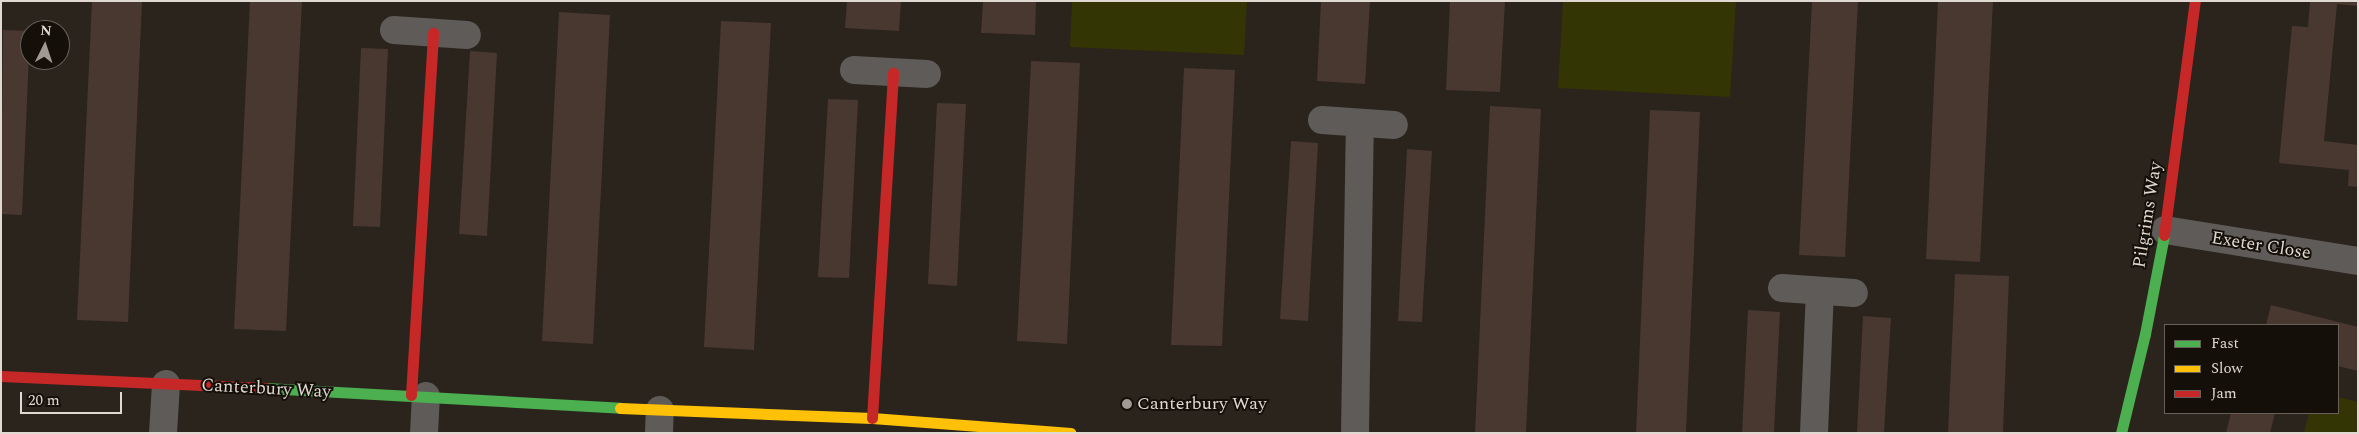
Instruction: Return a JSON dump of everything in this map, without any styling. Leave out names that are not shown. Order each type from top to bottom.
[{"type":"street","name":"Pilgrims Way","points":[[2121,433],[2145,334],[2165,230],[2195,1]]},
{"type":"street","points":[[394,30],[467,35]]},
{"type":"street","points":[[424,433],[419,396],[433,33]]},
{"type":"street","points":[[854,70],[927,74]]},
{"type":"street","points":[[872,418],[893,73]]},
{"type":"street","points":[[1322,120],[1394,125]]},
{"type":"street","points":[[1355,433],[1360,124]]},
{"type":"street","name":"Exeter Close","points":[[2165,230],[2358,261]]},
{"type":"street","points":[[1782,288],[1854,293]]},
{"type":"street","points":[[1814,433],[1820,291]]},
{"type":"street","name":"Canterbury Way","points":[[1,376],[419,396],[659,421],[872,418],[1070,433]]},
{"type":"street","points":[[163,433],[166,384]]},
{"type":"shaded area","points":[[1072,1],[1247,1],[1244,55],[1070,47]]},
{"type":"shaded area","points":[[1563,1],[1736,1],[1730,97],[1558,88]]},
{"type":"shaded area","points":[[2339,397],[2358,402],[2358,433],[2304,433],[2309,414],[2339,414]]},
{"type":"building","points":[[92,1],[142,1],[128,322],[77,320]]},
{"type":"building","points":[[250,1],[302,1],[286,331],[234,329]]},
{"type":"building","points":[[847,1],[901,1],[899,31],[845,28]]},
{"type":"building","points":[[983,1],[1036,1],[1035,35],[981,33]]},
{"type":"building","points":[[1321,1],[1370,1],[1365,84],[1317,81]]},
{"type":"building","points":[[1450,1],[1505,1],[1500,92],[1446,90]]},
{"type":"building","points":[[1812,1],[1858,1],[1845,257],[1799,255]]},
{"type":"building","points":[[1938,1],[1993,1],[1980,262],[1926,259]]},
{"type":"building","points":[[2310,1],[2358,1],[2358,6],[2337,4],[2324,141],[2358,145],[2358,187],[2348,186],[2349,170],[2279,163],[2292,26],[2308,27]]},
{"type":"building","points":[[559,12],[610,15],[593,344],[542,341]]},
{"type":"building","points":[[721,21],[771,23],[754,350],[704,347]]},
{"type":"building","points":[[3,30],[20,31],[20,70],[28,70],[22,215],[1,214]]},
{"type":"building","points":[[361,48],[388,49],[380,227],[353,226]]},
{"type":"building","points":[[470,51],[497,53],[487,236],[459,234]]},
{"type":"building","points":[[1031,61],[1080,63],[1067,344],[1017,341]]},
{"type":"building","points":[[1184,68],[1235,70],[1222,346],[1171,345]]},
{"type":"building","points":[[828,99],[858,100],[849,278],[818,277]]},
{"type":"building","points":[[937,103],[966,104],[957,286],[928,284]]},
{"type":"building","points":[[1490,106],[1541,109],[1526,433],[1475,433]]},
{"type":"building","points":[[1650,110],[1700,112],[1686,433],[1636,433]]},
{"type":"building","points":[[1291,141],[1318,143],[1308,321],[1280,319]]},
{"type":"building","points":[[1407,149],[1432,151],[1422,322],[1398,321]]},
{"type":"building","points":[[1955,274],[2009,276],[2003,433],[1948,433]]},
{"type":"building","points":[[2271,305],[2358,327],[2358,371],[2339,366],[2339,324],[2266,324]]},
{"type":"building","points":[[1748,310],[1780,312],[1774,433],[1742,433]]},
{"type":"building","points":[[1863,316],[1891,318],[1884,433],[1857,433]]},
{"type":"building","points":[[2231,414],[2275,414],[2270,433],[2226,433]]},
{"type":"traffic: fast","points":[[2121,433],[2145,334],[2164,235]]},
{"type":"traffic: fast","points":[[266,388],[620,408]]},
{"type":"traffic: slow","points":[[620,408],[872,418],[1070,433]]},
{"type":"traffic: jam","points":[[2164,235],[2195,1]]},
{"type":"traffic: jam","points":[[411,395],[433,33]]},
{"type":"traffic: jam","points":[[872,418],[893,73]]},
{"type":"traffic: jam","points":[[1,376],[266,388]]},
{"type":"place","name":"Canterbury Way","points":[[1127,404]]}]
